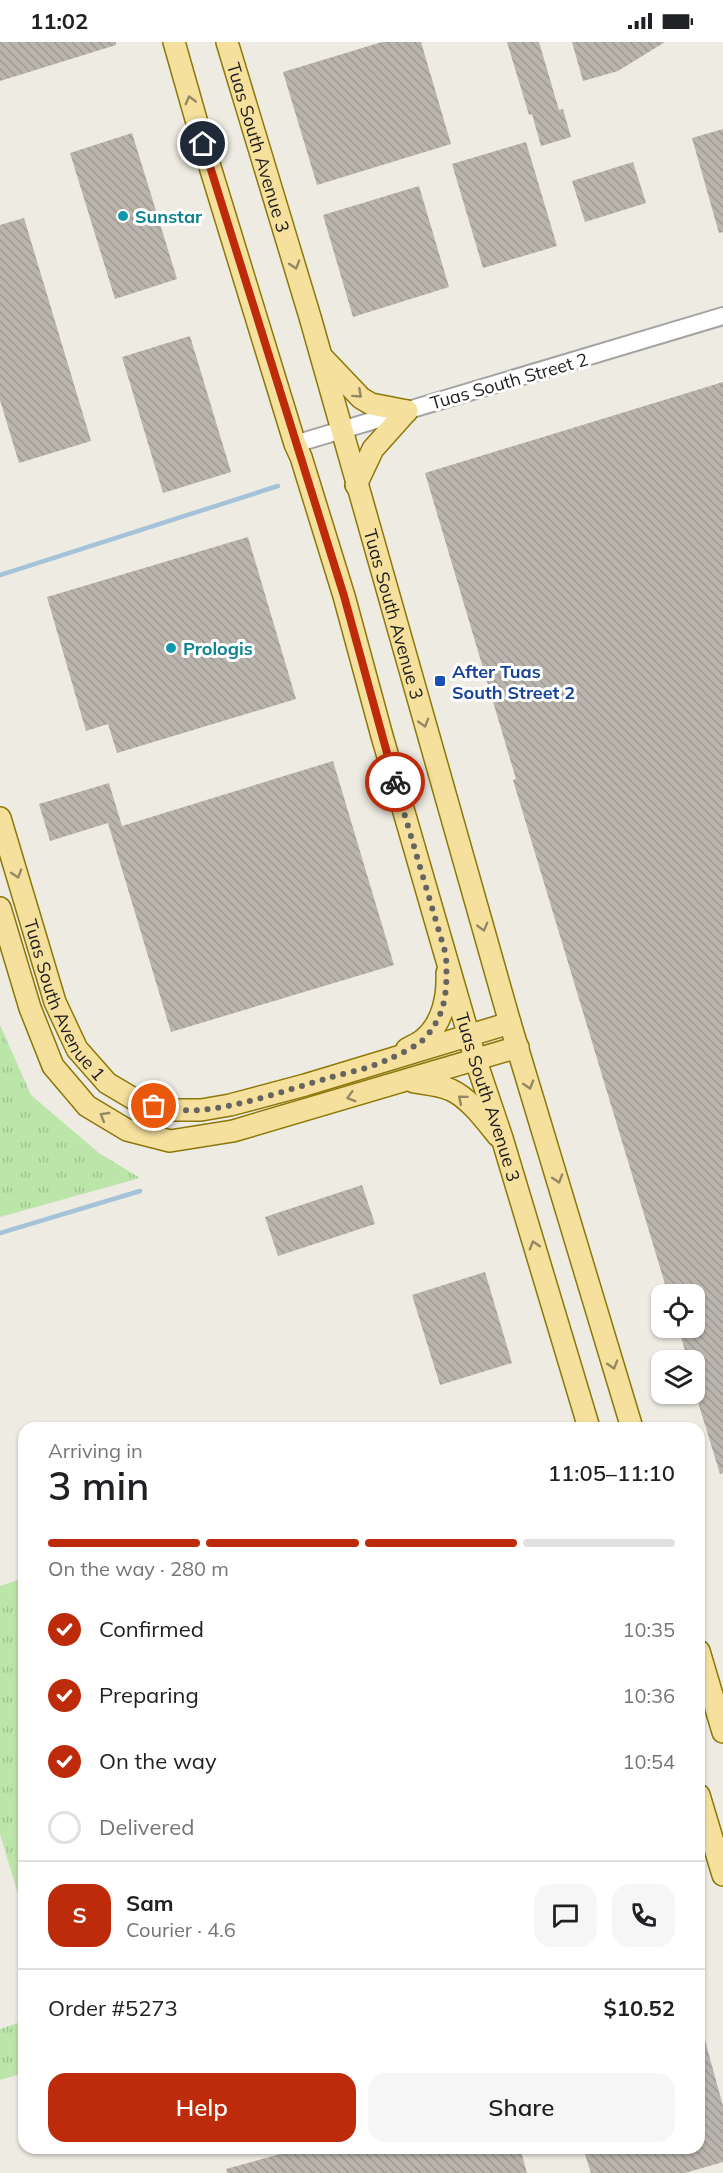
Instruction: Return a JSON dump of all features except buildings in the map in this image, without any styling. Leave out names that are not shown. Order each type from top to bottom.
[{"type":"main road","name":"Tuas South Avenue 3","points":[[174,42],[295,444],[344,596],[476,1061],[587,1422]]},
{"type":"main road","name":"Tuas South Avenue 3","points":[[227,42],[321,356],[510,1023],[630,1422]]},
{"type":"main road","points":[[321,356],[361,398],[371,404],[407,411]]},
{"type":"main road","points":[[356,485],[367,458],[407,411]]},
{"type":"main road","name":"Tuas South Avenue 1","points":[[0,818],[55,1002],[77,1049],[107,1083],[139,1102],[170,1110],[201,1110],[230,1105],[470,1037],[510,1023]]},
{"type":"main road","name":"Tuas South Avenue 1","points":[[0,908],[30,1008],[53,1066],[87,1106],[127,1130],[170,1141],[234,1131],[518,1047]]},
{"type":"main road","points":[[386,1061],[424,1039],[441,1017],[447,984],[446,955]]},
{"type":"main road","points":[[408,1081],[452,1090],[465,1099],[502,1141]]},
{"type":"main road","points":[[705,1671],[723,1732]]},
{"type":"main road","points":[[705,1815],[723,1875]]},
{"type":"street","name":"Tuas South Street 2","points":[[295,444],[723,316]]},
{"type":"green space","points":[[0,1025],[31,1095],[99,1153],[140,1178],[0,1217]]},
{"type":"green space","points":[[18,1580],[18,1894],[0,1834],[0,1586]]},
{"type":"green space","points":[[18,2023],[18,2075],[0,2080],[0,2029]]},
{"type":"waterway","points":[[0,575],[278,486]]},
{"type":"waterway","points":[[0,1233],[140,1191]]},
{"type":"way so far","points":[[154,1106],[170,1110],[201,1110],[230,1105],[305,1085],[386,1061],[424,1039],[436,1024],[441,1017],[447,984],[446,955],[395,782]]},
{"type":"place","name":"Sunstar","points":[[123,216]]},
{"type":"place","name":"Prologis","points":[[171,648]]},
{"type":"place","name":"After Tuas South Street 2","points":[[440,681]]},
{"type":"route","points":[[203,144],[261,337],[344,596],[395,782]]}]
